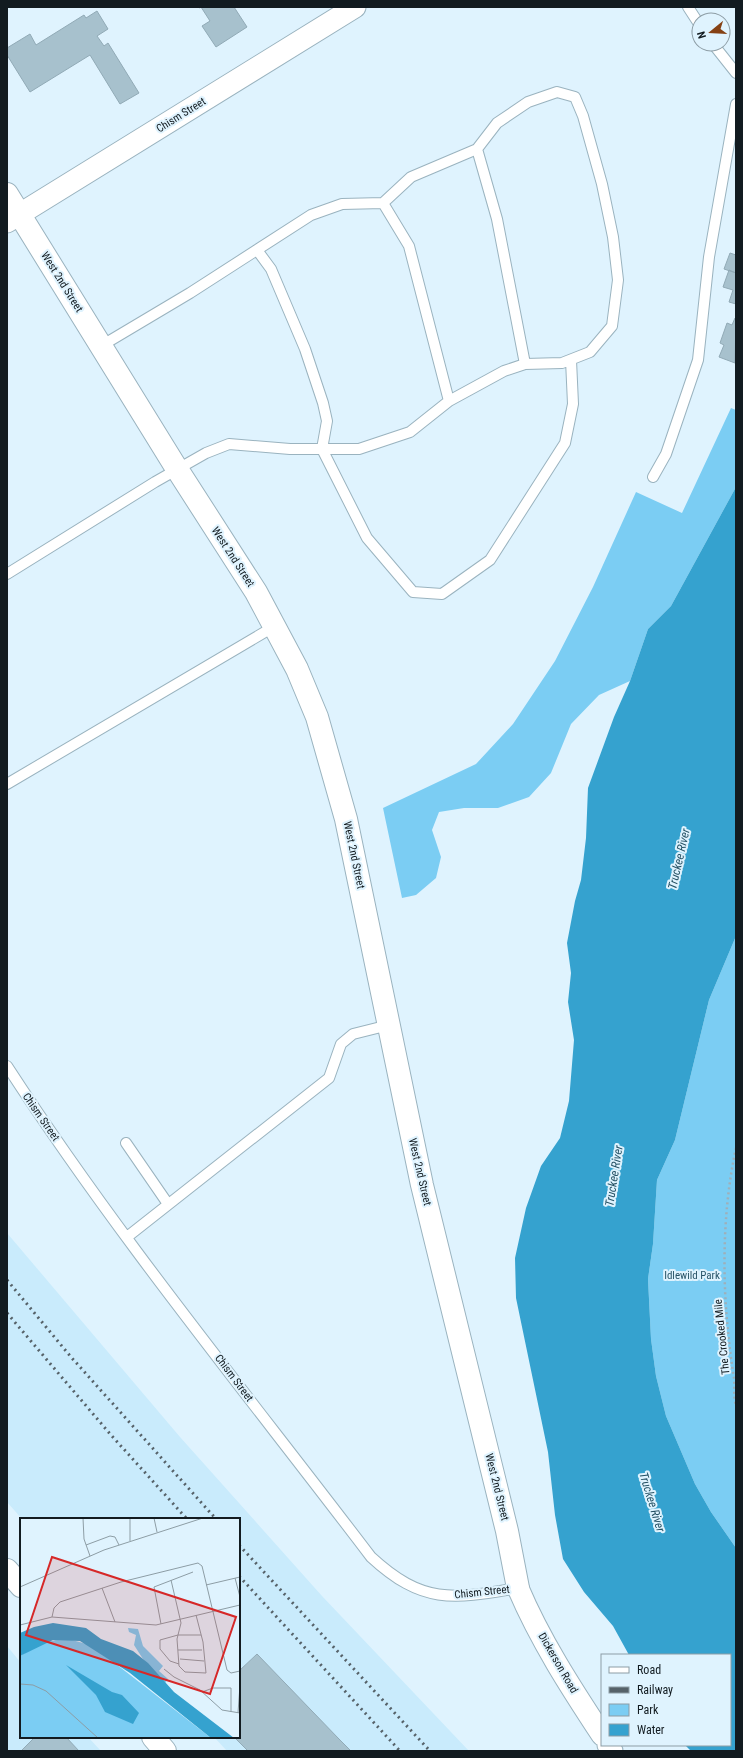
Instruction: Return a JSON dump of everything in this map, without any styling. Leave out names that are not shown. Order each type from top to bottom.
[{"type":"street","name":"Chism Street","points":[[13,218],[355,7]]},
{"type":"street","name":"West 2nd Street","points":[[7,194],[13,218],[101,346],[177,469],[256,592],[297,669],[317,717],[334,771],[346,819],[422,1185],[506,1523],[518,1588]]},
{"type":"street","points":[[7,1570],[20,1585]]},
{"type":"street","name":"Dickerson Road","points":[[518,1588],[529,1613],[552,1655],[601,1733]]},
{"type":"street","points":[[154,1738],[165,1751]]},
{"type":"lane","points":[[719,52],[736,73]]},
{"type":"lane","points":[[7,574],[177,469],[206,453],[229,444],[290,449],[360,448],[410,432],[449,401],[504,372],[526,364],[562,364],[590,352],[612,326],[618,280],[602,184],[584,116],[575,98],[558,92],[528,102],[497,123],[477,149],[411,177],[383,202],[342,204],[311,215],[190,293],[101,346]]},
{"type":"lane","points":[[653,477],[666,454],[698,360],[709,257],[736,104]]},
{"type":"lane","points":[[477,149],[497,219],[526,364]]},
{"type":"lane","points":[[383,202],[409,246],[449,401]]},
{"type":"lane","points":[[257,250],[271,269],[305,349],[323,403],[327,421],[322,449],[367,538],[413,592],[442,594],[490,560],[565,443],[573,404],[571,360]]},
{"type":"lane","points":[[7,784],[275,626]]},
{"type":"lane","points":[[127,1237],[329,1078],[341,1044],[353,1034],[389,1025]]},
{"type":"lane","name":"Chism Street","points":[[7,1066],[75,1166],[127,1237],[371,1557],[388,1573],[407,1585],[434,1594],[457,1596],[518,1588]]},
{"type":"lane","points":[[126,1143],[168,1204]]},
{"type":"path","name":"The Crooked Mile","points":[[736,1148],[728,1194],[725,1279],[726,1319],[735,1381],[734,1398],[736,1405]]},
{"type":"shaded area","points":[[7,1233],[180,1437],[322,1596],[469,1751],[227,1751],[215,1738],[240,1738],[240,1518],[21,1518],[7,1502]]},
{"type":"shaded area","points":[[7,1646],[20,1662],[20,1738],[89,1738],[101,1751],[7,1751]]},
{"type":"green space","points":[[731,408],[736,410],[736,487],[671,606],[648,629],[630,681],[599,695],[571,724],[551,773],[529,797],[498,808],[464,808],[439,812],[432,830],[441,857],[436,878],[416,895],[402,898],[383,808],[476,764],[513,724],[555,661],[593,587],[636,492],[682,513]]},
{"type":"green space","name":"Idlewild Park","points":[[736,936],[736,1548],[711,1512],[695,1484],[666,1416],[656,1376],[651,1339],[648,1279],[653,1244],[657,1180],[675,1140],[709,1000]]},
{"type":"water","name":"Truckee River","points":[[736,487],[736,936],[709,1000],[675,1140],[657,1180],[653,1244],[648,1279],[651,1339],[656,1376],[666,1416],[695,1484],[711,1512],[736,1548],[736,1751],[691,1751],[686,1746],[731,1746],[731,1654],[628,1654],[613,1626],[584,1592],[563,1559],[555,1515],[548,1452],[516,1298],[515,1258],[526,1208],[541,1166],[560,1138],[569,1101],[574,1040],[568,1002],[571,973],[567,943],[575,901],[581,880],[586,838],[588,788],[614,717],[630,681],[648,629],[671,606]]},
{"type":"building","points":[[201,7],[234,7],[247,27],[216,47],[202,26],[210,21]]},
{"type":"building","points":[[97,11],[108,29],[97,36],[104,46],[108,43],[139,93],[120,104],[90,55],[30,92],[7,55],[7,48],[30,34],[36,45],[84,15],[86,18]]},
{"type":"building","points":[[730,253],[736,255],[736,273],[724,269]]},
{"type":"building","points":[[729,270],[736,273],[736,304],[729,302],[733,290],[723,287]]},
{"type":"building","points":[[735,318],[735,363],[719,357],[724,345],[720,343],[727,323],[732,325]]},
{"type":"building","points":[[257,1654],[351,1751],[248,1751],[235,1738],[240,1738],[240,1670]]},
{"type":"building","points":[[34,1738],[67,1738],[79,1751],[21,1751]]},
{"type":"railway","points":[[7,1280],[71,1357],[215,1518]]},
{"type":"railway","points":[[7,1313],[111,1435],[186,1518]]},
{"type":"railway","points":[[240,1546],[430,1751]]},
{"type":"railway","points":[[240,1577],[400,1751]]}]
